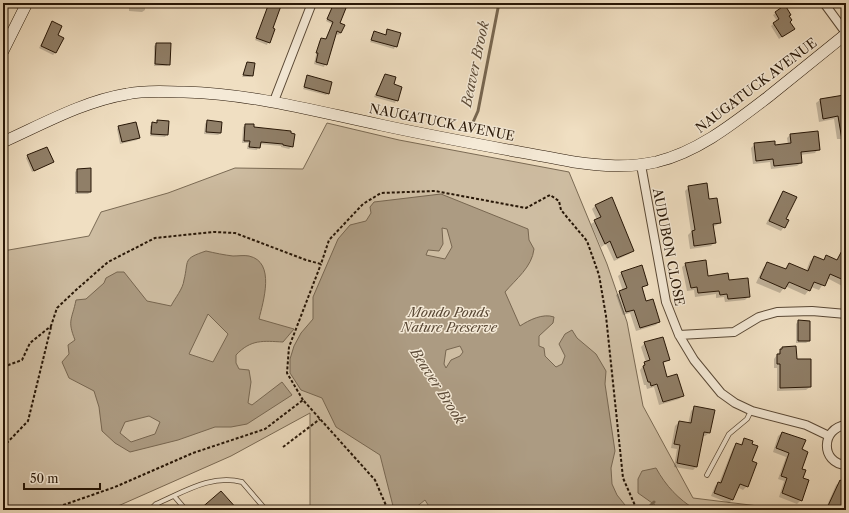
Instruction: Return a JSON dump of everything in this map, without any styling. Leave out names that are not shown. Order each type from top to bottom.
[{"type":"main road","points":[[3,50],[27,3]]},
{"type":"main road","name":"NAUGATUCK AVENUE","points":[[3,142],[92,104],[126,94],[149,92],[197,93],[274,101],[406,130],[574,162],[605,166],[641,165],[672,157],[704,142],[753,108],[846,34]]},
{"type":"street","points":[[274,101],[312,3]]},
{"type":"street","points":[[824,3],[846,34]]},
{"type":"street","name":"AUDUBON CLOSE","points":[[641,165],[666,302],[679,335],[694,360],[721,393],[735,403],[752,411],[786,419],[829,436]]},
{"type":"street","points":[[679,335],[734,332],[759,317],[777,312],[804,311],[846,314]]},
{"type":"street","points":[[846,425],[838,427],[826,441],[828,453],[836,462],[846,465]]},
{"type":"lane","points":[[707,475],[729,434],[747,419],[752,411]]},
{"type":"lane","points":[[150,510],[156,504],[209,481],[232,480],[242,482],[266,510]]},
{"type":"lane","points":[[174,496],[186,510]]},
{"type":"path","points":[[388,510],[375,480],[303,400],[287,373],[289,347],[329,240],[363,204],[381,193],[435,191],[526,208],[550,195],[558,201],[561,210],[587,242],[599,274],[606,316],[623,478],[637,510]]},
{"type":"path","points":[[3,446],[28,421],[57,308],[108,262],[155,238],[214,232],[235,233],[306,260],[321,264]]},
{"type":"path","points":[[3,367],[22,360],[30,343],[52,326]]},
{"type":"path","points":[[49,510],[115,487],[193,453],[266,429],[303,400]]},
{"type":"path","points":[[283,447],[320,419]]},
{"type":"green space","name":"Mondo Ponds Nature Preserve","points":[[327,123],[399,140],[569,172],[607,264],[627,322],[643,406],[693,498],[791,510],[310,510],[310,413],[231,456],[109,510],[3,510],[3,251],[89,236],[101,212],[168,193],[235,168],[303,169]]},
{"type":"water","points":[[441,194],[528,229],[529,240],[534,249],[533,255],[527,267],[505,292],[520,326],[532,319],[545,316],[554,317],[553,323],[539,336],[539,346],[544,348],[545,356],[556,367],[562,364],[565,356],[559,344],[565,334],[572,330],[577,338],[596,354],[606,371],[605,384],[615,451],[611,468],[612,484],[617,495],[629,510],[427,510],[430,508],[425,500],[415,508],[416,510],[394,510],[380,455],[336,427],[322,398],[301,390],[290,373],[290,359],[294,346],[301,333],[313,319],[313,297],[338,239],[350,225],[366,221],[371,213],[370,207],[374,202]],"holes":[[[442,228],[447,229],[452,247],[445,259],[426,255],[428,250],[439,251],[443,244]],[[460,346],[463,352],[460,356],[451,360],[446,368],[444,364],[446,350]]]},
{"type":"water","points":[[206,251],[223,255],[249,256],[257,260],[263,266],[266,283],[259,319],[294,329],[283,342],[258,342],[247,346],[236,355],[236,363],[239,369],[249,370],[251,382],[248,403],[252,405],[282,382],[292,395],[247,424],[231,427],[215,427],[178,440],[130,452],[115,443],[102,431],[99,407],[94,391],[69,378],[62,362],[69,354],[68,345],[75,340],[71,324],[76,300],[86,299],[104,283],[106,278],[117,272],[124,272],[147,301],[171,306],[182,287],[188,261],[193,256]],"holes":[[[208,314],[228,334],[213,362],[189,354]],[[149,416],[160,422],[155,434],[131,442],[120,433],[125,422]]]},
{"type":"water","points":[[656,468],[673,492],[696,510],[659,510],[655,505],[638,493],[638,479],[642,471]]},
{"type":"building","points":[[269,3],[282,3],[273,28],[275,29],[270,43],[256,38]]},
{"type":"building","points":[[334,3],[348,3],[340,23],[345,25],[341,33],[337,31],[327,65],[316,62],[318,53],[316,53],[321,38],[326,39],[333,22],[327,19]]},
{"type":"building","points":[[785,5],[791,15],[789,16],[792,20],[790,22],[795,29],[782,37],[773,23],[779,19],[775,12]]},
{"type":"building","points":[[52,21],[62,26],[58,35],[64,38],[56,53],[41,46]]},
{"type":"building","points":[[387,29],[401,33],[397,47],[371,40],[374,31],[386,35]]},
{"type":"building","points":[[156,43],[171,43],[170,65],[155,64]]},
{"type":"building","points":[[247,62],[255,63],[253,76],[243,75]]},
{"type":"building","points":[[385,74],[396,77],[394,84],[402,87],[398,101],[376,95]]},
{"type":"building","points":[[307,75],[332,82],[329,94],[304,87]]},
{"type":"building","points":[[844,95],[846,108],[846,140],[842,140],[838,116],[823,119],[820,99]]},
{"type":"building","points":[[157,120],[169,121],[168,135],[151,134],[152,122],[157,123]]},
{"type":"building","points":[[207,120],[222,122],[221,133],[206,132]]},
{"type":"building","points":[[136,122],[140,138],[122,142],[118,126]]},
{"type":"building","points":[[245,124],[254,124],[254,127],[291,131],[291,133],[295,134],[293,147],[283,144],[261,142],[260,148],[249,147],[250,141],[244,141]]},
{"type":"building","points":[[818,131],[820,150],[801,152],[802,163],[774,166],[773,159],[756,161],[754,143],[775,141],[775,145],[791,143],[790,134]]},
{"type":"building","points":[[47,147],[54,162],[34,171],[27,155]]},
{"type":"building","points":[[91,168],[91,192],[77,192],[77,169]]},
{"type":"building","points":[[707,183],[709,199],[717,198],[721,223],[713,224],[716,243],[694,246],[692,231],[695,230],[688,186]]},
{"type":"building","points":[[783,191],[797,197],[786,219],[789,220],[785,228],[769,221]]},
{"type":"building","points":[[612,197],[634,251],[617,258],[610,241],[605,244],[594,220],[601,217],[595,205]]},
{"type":"building","points":[[846,243],[846,281],[830,274],[825,286],[814,282],[810,291],[789,282],[785,289],[760,278],[767,262],[786,269],[789,263],[808,271],[814,256],[824,260],[826,255],[837,260]]},
{"type":"building","points":[[706,260],[708,276],[728,273],[729,280],[748,278],[750,297],[728,299],[727,294],[720,295],[719,291],[698,293],[697,287],[691,288],[685,263]]},
{"type":"building","points":[[642,265],[648,285],[642,287],[646,301],[653,299],[660,322],[640,328],[634,310],[626,312],[619,291],[627,288],[621,272]]},
{"type":"building","points":[[798,320],[810,321],[810,341],[798,341]]},
{"type":"building","points":[[663,337],[670,360],[663,362],[667,377],[677,374],[684,396],[663,402],[657,384],[651,386],[650,382],[648,382],[643,366],[645,365],[644,362],[650,360],[644,342]]},
{"type":"building","points":[[796,346],[797,359],[811,359],[811,387],[780,388],[780,364],[777,364],[777,354],[780,354],[780,349],[782,349],[782,347]]},
{"type":"building","points":[[694,406],[715,410],[710,433],[704,432],[697,467],[677,463],[680,445],[674,444],[679,421],[691,423]]},
{"type":"building","points":[[782,432],[806,440],[802,449],[808,452],[802,469],[806,470],[803,478],[809,480],[802,501],[782,493],[787,478],[781,476],[789,453],[776,448]]},
{"type":"building","points":[[744,438],[753,441],[752,444],[758,446],[752,461],[757,463],[748,487],[740,484],[733,500],[714,493],[718,482],[721,483],[736,443],[742,445]]},
{"type":"building","points":[[840,480],[846,483],[846,510],[832,510],[827,508]]},
{"type":"building","points":[[221,491],[238,510],[199,510]]},
{"type":"waterway","name":"Beaver Brook","points":[[470,129],[478,111],[499,3]]},
{"type":"waterway","name":"Beaver Brook","points":[[646,510],[654,502]]}]
